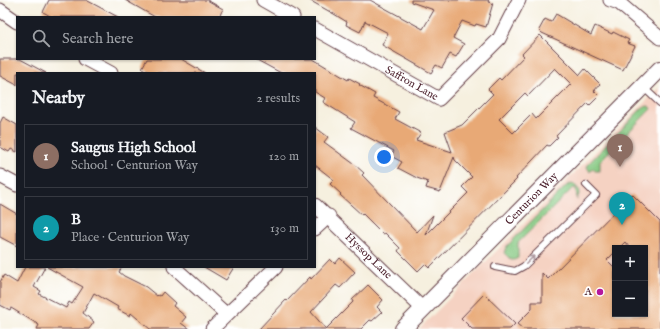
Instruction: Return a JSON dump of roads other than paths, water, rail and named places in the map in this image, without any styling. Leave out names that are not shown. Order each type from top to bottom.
[{"type":"street","points":[[263,0],[291,16]]},
{"type":"street","name":"Saffron Lane","points":[[316,30],[439,98],[499,39],[519,0]]},
{"type":"street","points":[[610,0],[619,3],[660,38]]},
{"type":"street","points":[[0,10],[16,21]]},
{"type":"street","points":[[87,60],[109,72]]},
{"type":"street","name":"Centurion Way","points":[[403,329],[422,308],[660,69]]},
{"type":"street","points":[[0,176],[16,184]]},
{"type":"street","name":"Hyssop Lane","points":[[316,206],[422,308]]},
{"type":"street","points":[[316,228],[328,216]]},
{"type":"street","points":[[175,268],[226,314]]},
{"type":"street","points":[[212,329],[275,268]]},
{"type":"lane","points":[[643,87],[660,103]]},
{"type":"lane","points":[[495,267],[514,271],[524,266],[596,196],[586,185]]},
{"type":"place","name":"Saugus High School","points":[[620,167]]},
{"type":"place","name":"B","points":[[622,225]]},
{"type":"place","name":"A","points":[[600,292]]}]
